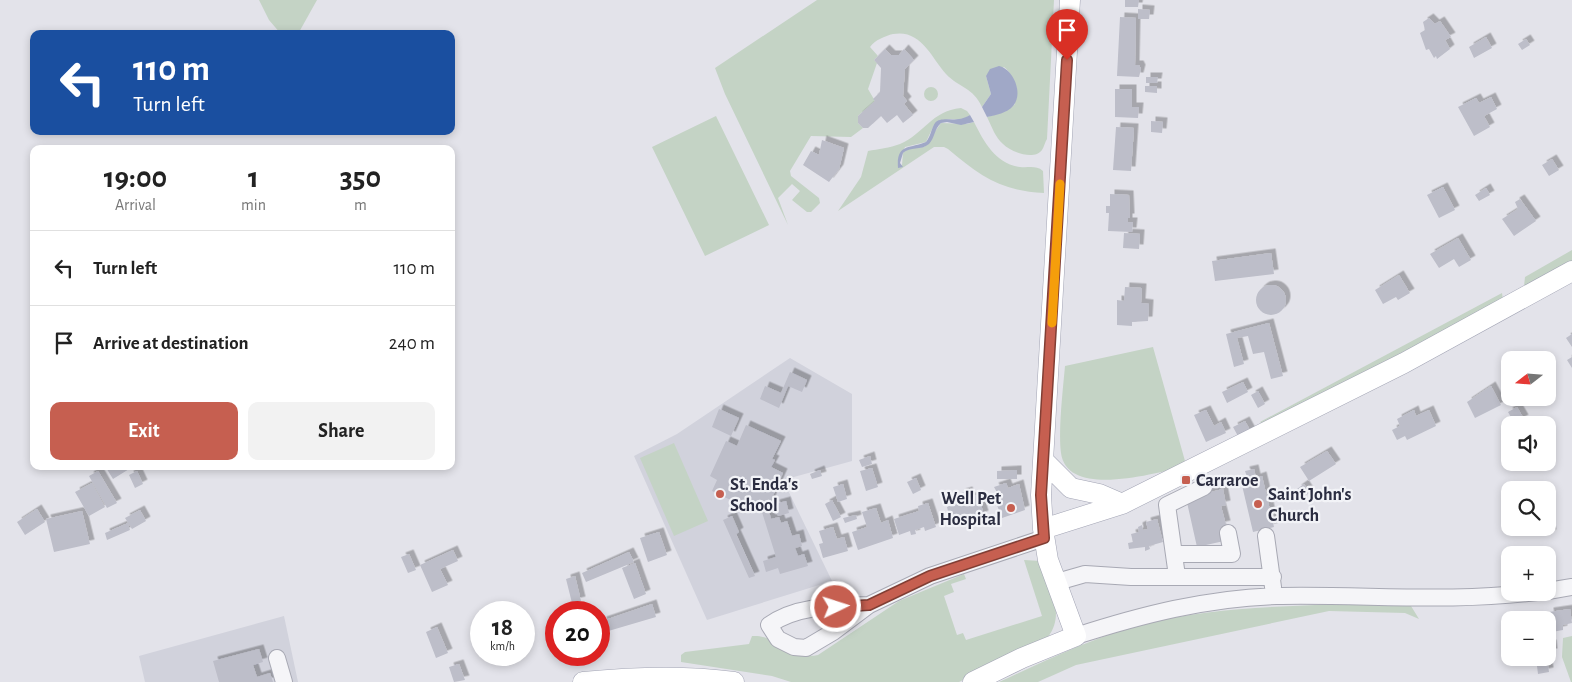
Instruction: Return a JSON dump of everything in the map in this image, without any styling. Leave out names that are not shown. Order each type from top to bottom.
[{"type":"main road","points":[[976,681],[1022,658],[1076,636],[1048,560],[1043,533],[1043,460],[1070,0]]},
{"type":"main road","points":[[1043,533],[1122,504],[1404,363],[1572,271]]},
{"type":"main road","points":[[1043,460],[1071,488],[1099,494],[1122,504]]},
{"type":"main road","points":[[583,682],[633,677],[672,679],[700,677],[734,682]]},
{"type":"street","points":[[1177,576],[1167,505],[1204,487]]},
{"type":"street","points":[[869,605],[797,610],[782,615],[769,625],[778,639],[794,647],[806,648],[833,632],[869,605],[930,576],[1043,533]]},
{"type":"street","points":[[1174,554],[1232,554],[1228,533]]},
{"type":"street","points":[[1266,536],[1274,596]]},
{"type":"street","points":[[1057,582],[1084,574],[1273,578]]},
{"type":"street","points":[[1556,590],[1572,587]]},
{"type":"street","points":[[1076,636],[1143,614],[1208,603],[1274,596],[1468,598],[1501,595]]},
{"type":"street","points":[[277,658],[284,682]]},
{"type":"shaded area","name":"St. Enda's School","points":[[790,358],[852,394],[852,461],[783,480],[832,581],[707,620],[634,456],[677,434]]},
{"type":"shaded area","points":[[284,616],[298,682],[145,682],[139,656]]},
{"type":"green space","points":[[259,0],[317,0],[300,30],[278,30],[269,20]]},
{"type":"green space","points":[[817,0],[1054,0],[1047,139],[1042,150],[1034,155],[1028,155],[1011,150],[998,138],[987,117],[1006,111],[1015,104],[1011,75],[1004,67],[986,76],[991,94],[982,107],[970,91],[946,74],[918,40],[903,34],[893,34],[877,40],[870,47],[878,56],[874,60],[877,63],[868,89],[875,101],[858,116],[858,123],[863,128],[851,137],[811,136],[790,171],[791,176],[819,198],[820,203],[811,212],[807,212],[792,200],[800,191],[792,184],[778,198],[788,225],[725,94],[715,68]]},
{"type":"green space","points":[[928,87],[934,87],[938,94],[934,101],[928,101],[924,97],[924,91]]},
{"type":"green space","points":[[961,108],[970,115],[963,120],[949,119],[934,125],[926,142],[905,147],[898,165],[902,165],[903,153],[909,148],[924,147],[941,123],[967,124],[974,122],[992,151],[1004,162],[1020,167],[1038,168],[1043,171],[1044,193],[1029,192],[1003,185],[970,167],[948,149],[934,147],[838,211],[861,177],[868,151],[900,144],[915,135],[942,113]]},
{"type":"green space","points":[[716,116],[769,225],[705,256],[652,147]]},
{"type":"green space","points":[[1572,250],[1572,262],[1524,286],[1525,277]]},
{"type":"green space","points":[[1502,293],[1503,300],[1263,425],[1260,422]]},
{"type":"green space","points":[[1153,347],[1185,461],[1183,467],[1153,474],[1114,479],[1095,479],[1079,475],[1067,467],[1061,453],[1060,422],[1065,366]]},
{"type":"green space","points":[[674,443],[708,521],[674,536],[640,458]]},
{"type":"green space","points":[[1024,560],[1041,561],[1056,609],[1056,619],[1053,628],[1048,637],[959,682],[791,682],[772,676],[681,662],[681,655],[685,652],[749,644],[752,636],[761,636],[769,639],[800,654],[808,656],[818,655],[899,601],[964,574],[966,579],[951,584],[954,592],[944,596],[957,635],[963,633],[966,640],[1042,616]]},
{"type":"green space","points":[[1338,604],[1411,606],[1419,619],[1405,613],[1329,611],[1076,665],[1038,682],[999,682],[1086,643],[1122,630],[1165,619],[1239,609]]},
{"type":"green space","points":[[1572,636],[1571,682],[1562,657],[1563,638]]},
{"type":"water","points":[[999,66],[1009,72],[1015,82],[1017,88],[1016,101],[1008,110],[987,117],[982,107],[991,94],[986,76],[990,69]]},
{"type":"water","points":[[970,115],[974,122],[961,125],[947,122],[941,123],[929,144],[903,153],[900,163],[903,167],[898,168],[899,154],[905,148],[926,142],[935,123],[941,120],[965,118]]},
{"type":"building","points":[[1125,0],[1139,0],[1138,7],[1125,7]]},
{"type":"building","points":[[1138,9],[1150,10],[1149,19],[1138,19]]},
{"type":"building","points":[[1120,17],[1136,18],[1135,65],[1139,65],[1141,69],[1139,77],[1117,76]]},
{"type":"building","points":[[1429,18],[1435,24],[1440,21],[1451,37],[1445,40],[1450,49],[1437,59],[1436,56],[1434,58],[1429,49],[1426,50],[1420,33],[1425,30],[1423,22]]},
{"type":"building","points":[[1486,37],[1492,48],[1474,58],[1469,47]]},
{"type":"building","points":[[1526,39],[1530,45],[1522,50],[1518,44]]},
{"type":"building","points":[[885,49],[891,55],[899,55],[904,49],[914,60],[905,69],[903,96],[907,101],[904,104],[913,115],[903,123],[897,115],[887,123],[881,116],[868,128],[863,128],[858,123],[858,116],[875,101],[873,99],[880,92],[881,68],[874,60]]},
{"type":"building","points":[[1146,77],[1158,77],[1157,83],[1146,83]]},
{"type":"building","points":[[1145,86],[1157,86],[1157,93],[1145,92]]},
{"type":"building","points":[[1115,89],[1132,89],[1132,107],[1139,107],[1138,118],[1115,117]]},
{"type":"building","points":[[1491,97],[1497,109],[1484,116],[1490,127],[1474,136],[1458,107],[1476,98],[1479,103]]},
{"type":"building","points":[[1151,121],[1163,122],[1162,133],[1151,132]]},
{"type":"building","points":[[1116,127],[1134,128],[1131,171],[1113,170]]},
{"type":"building","points":[[822,140],[844,148],[839,169],[829,182],[803,165],[811,151],[819,155]]},
{"type":"building","points":[[1552,159],[1559,170],[1549,176],[1542,165]]},
{"type":"building","points":[[1443,187],[1455,210],[1439,218],[1427,195]]},
{"type":"building","points":[[1486,188],[1490,195],[1479,201],[1475,195]]},
{"type":"building","points":[[1110,194],[1129,195],[1130,218],[1128,218],[1128,222],[1133,222],[1132,232],[1108,231],[1109,213],[1106,213],[1106,206],[1110,206]]},
{"type":"building","points":[[1520,199],[1536,221],[1514,236],[1502,219],[1518,209],[1515,202]]},
{"type":"building","points":[[1124,233],[1140,234],[1139,249],[1123,248]]},
{"type":"building","points":[[1458,238],[1471,260],[1459,267],[1454,259],[1439,268],[1430,254]]},
{"type":"building","points":[[1271,253],[1274,274],[1215,281],[1212,261]]},
{"type":"building","points":[[1399,275],[1410,293],[1398,300],[1396,297],[1383,304],[1375,290]]},
{"type":"building","points":[[1271,285],[1277,286],[1285,294],[1285,306],[1277,314],[1271,315],[1265,314],[1257,306],[1256,300],[1257,294],[1265,286]]},
{"type":"building","points":[[1125,287],[1142,288],[1141,303],[1149,304],[1148,321],[1132,322],[1132,326],[1117,325],[1117,300],[1124,301]]},
{"type":"building","points":[[1269,323],[1283,376],[1271,379],[1264,352],[1253,354],[1248,336],[1237,338],[1244,364],[1234,367],[1226,334]]},
{"type":"building","points":[[1572,334],[1572,347],[1566,338]]},
{"type":"building","points":[[1572,357],[1572,368],[1567,360]]},
{"type":"building","points":[[790,372],[807,380],[802,392],[788,386],[779,408],[760,399],[765,386],[781,393]]},
{"type":"building","points":[[1243,382],[1248,392],[1227,403],[1222,392]]},
{"type":"building","points":[[1491,386],[1501,405],[1475,418],[1467,402]]},
{"type":"building","points":[[1258,391],[1265,404],[1258,408],[1251,395]]},
{"type":"building","points":[[1517,407],[1522,416],[1510,416],[1508,412]]},
{"type":"building","points":[[719,409],[739,418],[731,436],[712,427]]},
{"type":"building","points":[[1206,410],[1214,426],[1221,422],[1226,433],[1206,442],[1194,415]]},
{"type":"building","points":[[1414,410],[1416,416],[1429,410],[1436,426],[1407,440],[1405,436],[1397,440],[1392,430],[1400,426],[1397,419]]},
{"type":"building","points":[[1245,421],[1251,432],[1239,438],[1233,427]]},
{"type":"building","points":[[746,425],[781,441],[772,459],[775,460],[771,467],[783,473],[768,507],[771,519],[779,517],[781,523],[787,521],[792,536],[799,534],[802,546],[795,548],[798,556],[804,554],[808,566],[780,574],[778,568],[766,572],[763,561],[776,557],[761,509],[751,504],[749,509],[712,491],[717,480],[710,476],[726,441],[737,446]]},
{"type":"building","points":[[1327,451],[1336,464],[1309,481],[1300,467]]},
{"type":"building","points":[[870,456],[872,464],[862,467],[859,460]]},
{"type":"building","points":[[872,468],[878,487],[866,491],[860,471]]},
{"type":"building","name":"Saint John's Church","points":[[1254,469],[1256,478],[1262,476],[1274,527],[1253,532],[1241,481],[1248,480],[1245,471]]},
{"type":"building","points":[[107,470],[128,470],[113,479]]},
{"type":"building","points":[[820,470],[822,476],[812,479],[810,474]]},
{"type":"building","points":[[1017,470],[1017,479],[997,479],[997,471]]},
{"type":"building","points":[[98,471],[117,503],[107,508],[89,476]]},
{"type":"building","points":[[137,471],[143,484],[135,488],[129,475]]},
{"type":"building","points":[[916,478],[921,490],[913,494],[907,482]]},
{"type":"building","points":[[92,483],[105,507],[89,516],[75,492]]},
{"type":"building","points":[[1006,483],[1008,488],[1019,484],[1025,510],[1002,518],[997,505],[1003,503],[994,487]]},
{"type":"building","points":[[843,484],[847,499],[838,502],[833,487]]},
{"type":"building","points":[[1304,484],[1310,493],[1302,497],[1297,489]]},
{"type":"building","points":[[1223,489],[1226,505],[1221,506],[1226,525],[1221,526],[1224,541],[1197,547],[1186,498]]},
{"type":"building","points":[[968,491],[970,497],[978,495],[984,515],[976,518],[977,521],[970,524],[969,520],[951,523],[947,507],[963,499],[961,493]]},
{"type":"building","points":[[832,500],[841,517],[833,521],[825,504]]},
{"type":"building","points":[[786,501],[789,513],[778,516],[775,504]]},
{"type":"building","points":[[928,503],[936,527],[925,531],[924,527],[915,530],[916,534],[911,535],[910,531],[899,535],[894,519],[919,511],[918,506]]},
{"type":"building","points":[[876,508],[881,523],[888,520],[893,538],[858,550],[852,532],[867,527],[862,512]]},
{"type":"building","points":[[37,509],[45,522],[25,535],[17,522]]},
{"type":"building","points":[[140,510],[146,521],[132,529],[125,518]]},
{"type":"building","points":[[82,511],[90,544],[54,552],[46,519]]},
{"type":"building","points":[[856,515],[857,519],[845,523],[843,518]]},
{"type":"building","points":[[732,516],[739,532],[736,534],[755,576],[749,578],[723,520]]},
{"type":"building","points":[[1157,519],[1163,542],[1149,546],[1150,549],[1145,551],[1145,547],[1129,549],[1128,543],[1133,542],[1131,534],[1139,532],[1138,527],[1142,525],[1143,530],[1148,529],[1146,522]]},
{"type":"building","points":[[128,523],[130,530],[107,540],[105,533]]},
{"type":"building","points":[[833,527],[837,539],[844,537],[848,551],[823,558],[819,544],[823,543],[819,531]]},
{"type":"building","points":[[659,532],[667,555],[648,562],[640,538]]},
{"type":"building","points":[[453,550],[458,561],[440,569],[448,585],[432,592],[420,565]]},
{"type":"building","points":[[629,552],[634,562],[586,582],[582,573]]},
{"type":"building","points":[[409,554],[416,570],[408,573],[401,557]]},
{"type":"building","points":[[635,563],[646,594],[634,599],[622,568]]},
{"type":"building","points":[[575,576],[581,601],[572,601],[566,579]]},
{"type":"building","points":[[652,604],[656,617],[610,631],[610,618]]},
{"type":"building","points":[[1570,609],[1572,623],[1563,625],[1563,630],[1556,631],[1556,611]]},
{"type":"building","points":[[437,627],[448,653],[436,658],[426,632]]},
{"type":"building","points":[[259,649],[263,662],[253,665],[257,677],[270,673],[273,682],[219,682],[213,661]]},
{"type":"building","points":[[459,664],[465,680],[454,682],[449,667]]},
{"type":"building","points":[[1537,666],[1548,666],[1549,672],[1538,674]]},
{"type":"slow traffic","points":[[1052,323],[1060,184]]},
{"type":"place","name":"Carraroe","points":[[1186,480]]},
{"type":"place","name":"St. Enda's School","points":[[720,494]]},
{"type":"place","name":"Saint John's Church","points":[[1258,504]]},
{"type":"place","name":"Well Pet Hospital","points":[[1011,508]]},
{"type":"route","points":[[836,607],[869,605],[930,576],[1044,538],[1041,495],[1067,60]]}]
